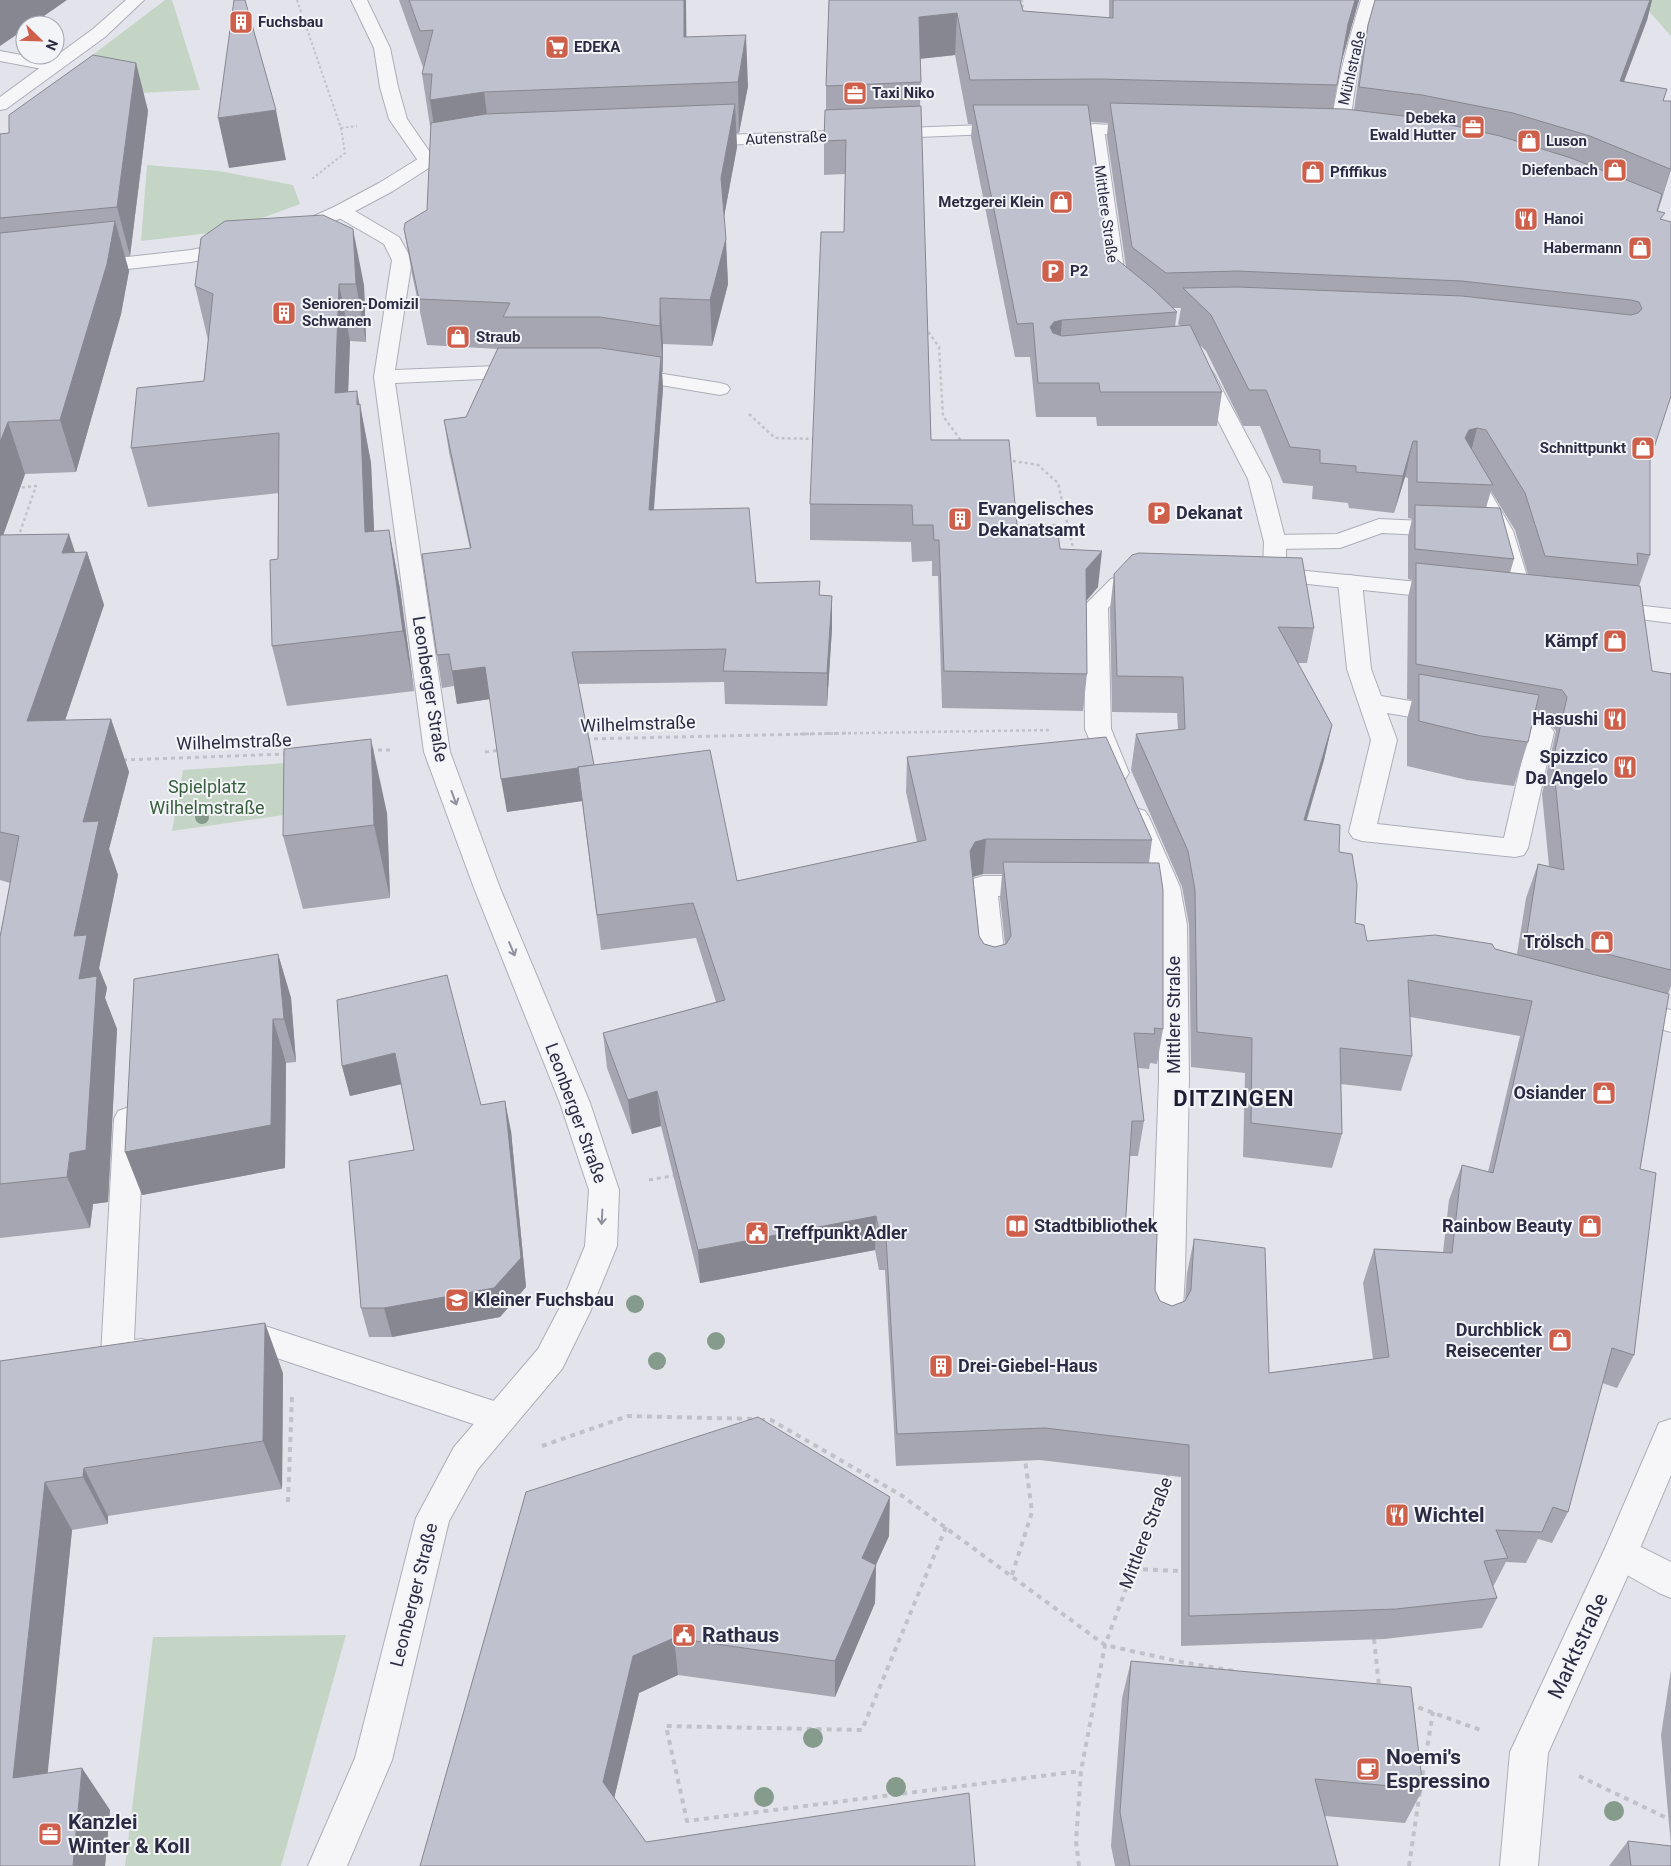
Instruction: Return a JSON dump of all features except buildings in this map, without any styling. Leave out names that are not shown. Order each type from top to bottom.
[{"type":"street","points":[[0,105],[99,33],[136,0]]},
{"type":"street","points":[[359,0],[382,48],[398,120],[426,161]]},
{"type":"street","name":"Mühlstraße","points":[[1338,136],[1356,44],[1369,0]]},
{"type":"street","points":[[0,56],[53,66]]},
{"type":"street","name":"Autenstraße","points":[[679,142],[1022,129]]},
{"type":"street","points":[[1041,129],[1159,130]]},
{"type":"street","name":"Mittlere Straße","points":[[1095,129],[1116,285],[1140,304]]},
{"type":"street","points":[[1320,136],[1357,138]]},
{"type":"street","points":[[73,269],[192,256],[266,240],[302,229],[341,211],[426,161],[482,152]]},
{"type":"street","name":"Leonberger Straße","points":[[327,1866],[373,1760],[433,1518],[466,1458],[550,1359],[574,1312],[601,1246],[604,1190],[575,1104],[487,888],[437,752],[384,377],[402,260],[392,241],[341,211]]},
{"type":"street","points":[[1194,352],[1224,415],[1259,479],[1275,542],[1274,574]]},
{"type":"street","points":[[604,370],[720,389]]},
{"type":"street","points":[[384,377],[489,371],[546,371]]},
{"type":"street","points":[[1468,473],[1502,531],[1531,600],[1496,596]]},
{"type":"street","points":[[1275,542],[1340,541],[1379,526],[1502,531]]},
{"type":"street","name":"Mittlere Straße","points":[[1161,572],[1151,573],[1119,584],[1096,606],[1098,729],[1167,887],[1173,925],[1174,1078],[1166,1323]]},
{"type":"street","points":[[1246,573],[1274,574],[1470,594]]},
{"type":"street","points":[[1350,582],[1359,670],[1384,740],[1362,832],[1515,848],[1541,732],[1371,702]]},
{"type":"street","points":[[1586,606],[1671,616]]},
{"type":"street","points":[[992,970],[983,886],[1060,886]]},
{"type":"street","points":[[1138,886],[1167,887]]},
{"type":"street","points":[[1606,1004],[1671,1021]]},
{"type":"street","points":[[130,1090],[117,1356],[166,1350]]},
{"type":"street","points":[[206,1346],[264,1340],[500,1418]]},
{"type":"street","name":"Marktstraße","points":[[1519,1866],[1529,1752],[1621,1553],[1671,1434]]},
{"type":"street","points":[[1621,1553],[1671,1581]]},
{"type":"path","points":[[297,0],[340,128],[345,153],[313,178],[367,197]]},
{"type":"path","points":[[1022,0],[1024,20]]},
{"type":"path","points":[[922,322],[939,347],[942,416],[964,444]]},
{"type":"path","points":[[720,389],[775,438],[822,440]]},
{"type":"path","points":[[1003,460],[1038,466],[1058,483],[1076,559],[1119,584]]},
{"type":"path","points":[[9,488],[36,486],[17,541]]},
{"type":"path","name":"Wilhelmstraße","points":[[577,740],[917,731],[1098,729]]},
{"type":"path","points":[[363,751],[412,749],[463,755],[510,749]]},
{"type":"path","name":"Wilhelmstraße","points":[[118,761],[294,754]]},
{"type":"path","points":[[604,1190],[681,1174]]},
{"type":"path","points":[[288,1502],[294,1350]]},
{"type":"path","points":[[466,1458],[487,1464],[628,1416],[771,1420],[901,1495],[1105,1645],[1181,1662],[1238,1671]]},
{"type":"path","points":[[1012,1575],[1032,1512],[1025,1459]]},
{"type":"path","name":"Mittlere Straße","points":[[1080,1866],[1076,1841],[1081,1771],[1105,1645],[1170,1469]]},
{"type":"path","points":[[946,1527],[862,1730],[666,1726],[687,1821],[1081,1771]]},
{"type":"path","points":[[1133,1569],[1182,1571]]},
{"type":"path","points":[[1374,1639],[1379,1694]]},
{"type":"path","points":[[1406,1703],[1470,1724]]},
{"type":"path","points":[[1408,1866],[1433,1712]]},
{"type":"green space","points":[[165,0],[172,0],[200,90],[36,98]]},
{"type":"green space","points":[[1639,0],[1671,0],[1671,36]]},
{"type":"green space","points":[[147,165],[219,171],[293,185],[300,204],[227,231],[141,241]]},
{"type":"green space","name":"Spielplatz Wilhelmstraße","points":[[345,759],[348,806],[172,831],[183,770]]},
{"type":"green space","points":[[346,1635],[281,1866],[125,1866],[153,1637]]},
{"type":"place","name":"Fuchsbau","points":[[241,22]]},
{"type":"place","name":"EDEKA","points":[[557,47]]},
{"type":"place","name":"Taxi Niko","points":[[855,93]]},
{"type":"place","name":"Debeka Ewald Hutter","points":[[1473,127]]},
{"type":"place","name":"Luson","points":[[1529,141]]},
{"type":"place","name":"Diefenbach","points":[[1615,170]]},
{"type":"place","name":"Pfiffikus","points":[[1313,172]]},
{"type":"place","name":"Metzgerei Klein","points":[[1061,202]]},
{"type":"place","name":"Hanoi","points":[[1526,219]]},
{"type":"place","name":"Habermann","points":[[1640,248]]},
{"type":"place","name":"P2","points":[[1053,271]]},
{"type":"place","name":"Senioren-Domizil Schwanen","points":[[284,313]]},
{"type":"place","name":"Straub","points":[[458,337]]},
{"type":"place","name":"Schnittpunkt","points":[[1643,448]]},
{"type":"place","name":"Dekanat","points":[[1159,513]]},
{"type":"place","name":"Evangelisches Dekanatsamt","points":[[960,519]]},
{"type":"place","name":"Kämpf","points":[[1615,641]]},
{"type":"place","name":"Hasushi","points":[[1615,719]]},
{"type":"place","name":"Spizzico Da Angelo","points":[[1625,767]]},
{"type":"place","name":"Trölsch","points":[[1602,942]]},
{"type":"place","name":"Osiander","points":[[1604,1093]]},
{"type":"place","name":"Stadtbibliothek","points":[[1017,1226]]},
{"type":"place","name":"Rainbow Beauty","points":[[1590,1226]]},
{"type":"place","name":"Treffpunkt Adler","points":[[757,1233]]},
{"type":"place","name":"Kleiner Fuchsbau","points":[[457,1300]]},
{"type":"place","name":"Durchblick Reisecenter","points":[[1560,1340]]},
{"type":"place","name":"Drei-Giebel-Haus","points":[[941,1366]]},
{"type":"place","name":"Wichtel","points":[[1397,1515]]},
{"type":"place","name":"Rathaus","points":[[684,1635]]},
{"type":"place","name":"Noemi's Espressino","points":[[1368,1769]]},
{"type":"place","name":"Kanzlei Winter & Koll","points":[[50,1834]]},
{"type":"district","name":"DITZINGEN","points":[[1234,1098]]}]
